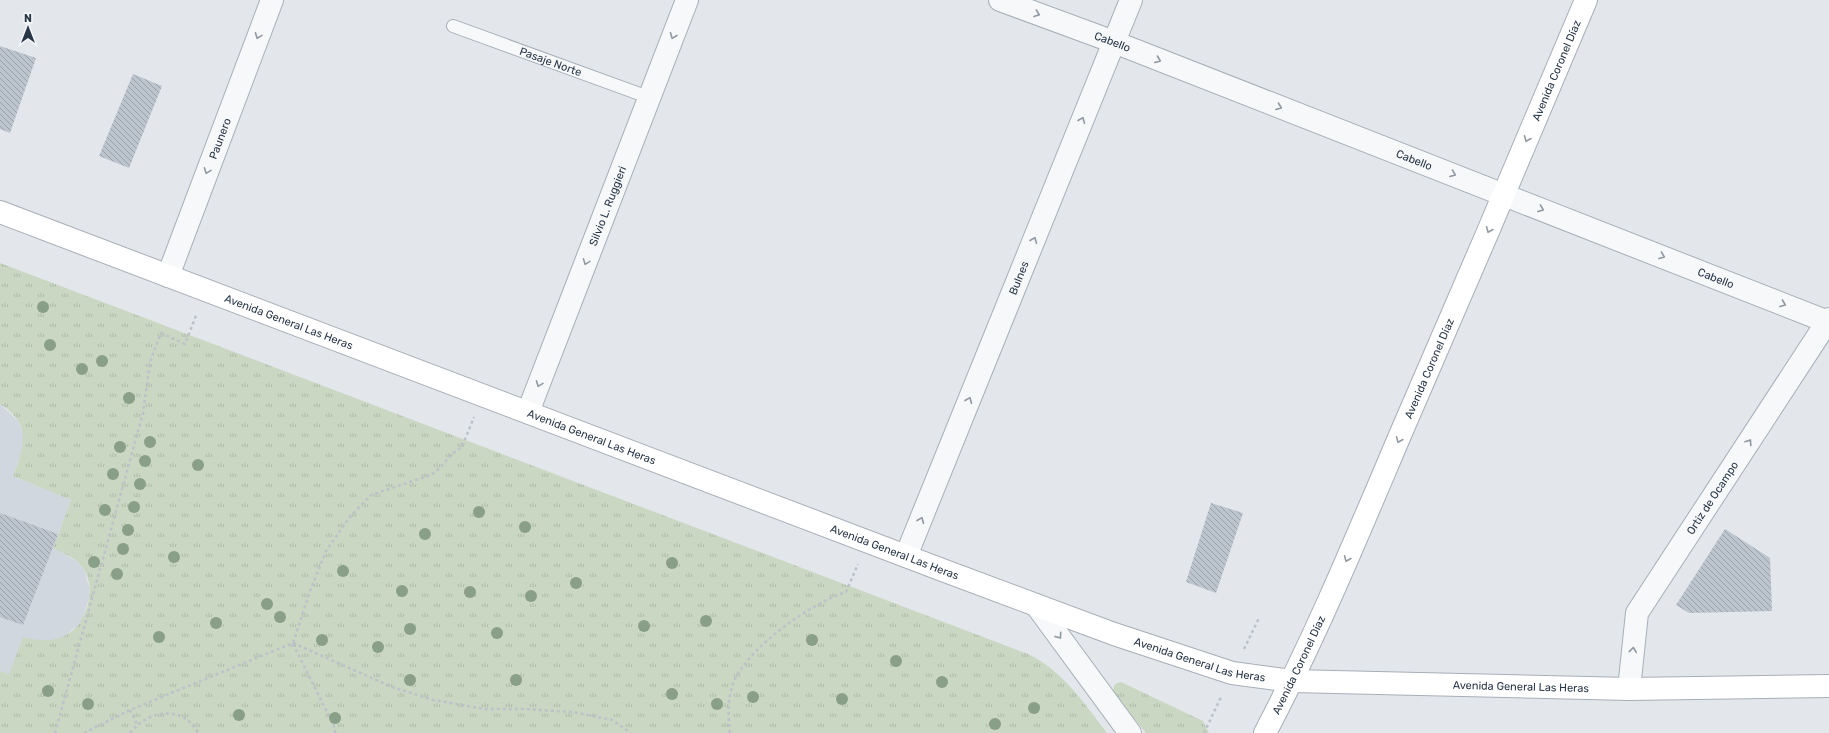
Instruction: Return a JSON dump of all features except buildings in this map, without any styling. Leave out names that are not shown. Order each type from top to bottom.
[{"type":"main road","name":"Avenida Coronel Díaz","points":[[1264,733],[1292,681],[1335,587],[1504,195],[1586,0]]},
{"type":"main road","name":"Avenida General Las Heras","points":[[0,212],[1036,605],[1114,634],[1232,673],[1292,681],[1629,689],[1829,686]]},
{"type":"street","name":"Paunero","points":[[168,276],[272,0]]},
{"type":"street","name":"Silvio L. Ruggieri","points":[[528,412],[648,97],[687,0]]},
{"type":"street","name":"Cabello","points":[[1000,0],[1114,42],[1828,321]]},
{"type":"street","name":"Bulnes","points":[[906,556],[1131,0]]},
{"type":"street","name":"Ortiz de Ocampo","points":[[1629,689],[1637,612],[1828,321]]},
{"type":"street","points":[[1036,605],[1130,733]]},
{"type":"lane","name":"Pasaje Norte","points":[[453,26],[648,97]]},
{"type":"path","points":[[55,733],[143,413],[150,362],[161,333],[185,344],[206,290]]},
{"type":"path","points":[[335,733],[334,726],[293,643],[310,591],[326,551],[349,518],[371,495],[431,475],[440,468],[452,454],[462,448],[483,395]]},
{"type":"path","points":[[730,733],[727,707],[735,680],[750,656],[812,608],[846,592],[867,541]]},
{"type":"path","points":[[84,733],[130,710],[293,643],[392,688],[433,700],[485,709],[524,709],[573,712],[612,720],[631,733]]},
{"type":"path","points":[[130,710],[137,724]]},
{"type":"path","points":[[130,733],[137,724],[148,716],[161,713],[174,714],[186,720],[198,733]]},
{"type":"shaded area","points":[[0,404],[18,421],[24,435],[23,447],[13,476],[71,500],[58,534],[66,555],[76,561],[84,569],[89,587],[89,598],[82,621],[64,637],[53,640],[40,641],[23,637],[9,675],[0,671]]},
{"type":"green space","points":[[0,263],[1028,654],[1052,669],[1072,689],[1107,733],[0,733],[0,671],[9,674],[23,637],[38,640],[52,640],[62,637],[78,625],[87,607],[89,586],[87,577],[80,564],[69,556],[53,548],[71,500],[13,476],[20,455],[23,437],[22,428],[18,420],[0,404]]},
{"type":"green space","points":[[1121,682],[1203,721],[1209,733],[1146,733],[1115,695],[1113,690],[1115,684]]}]
